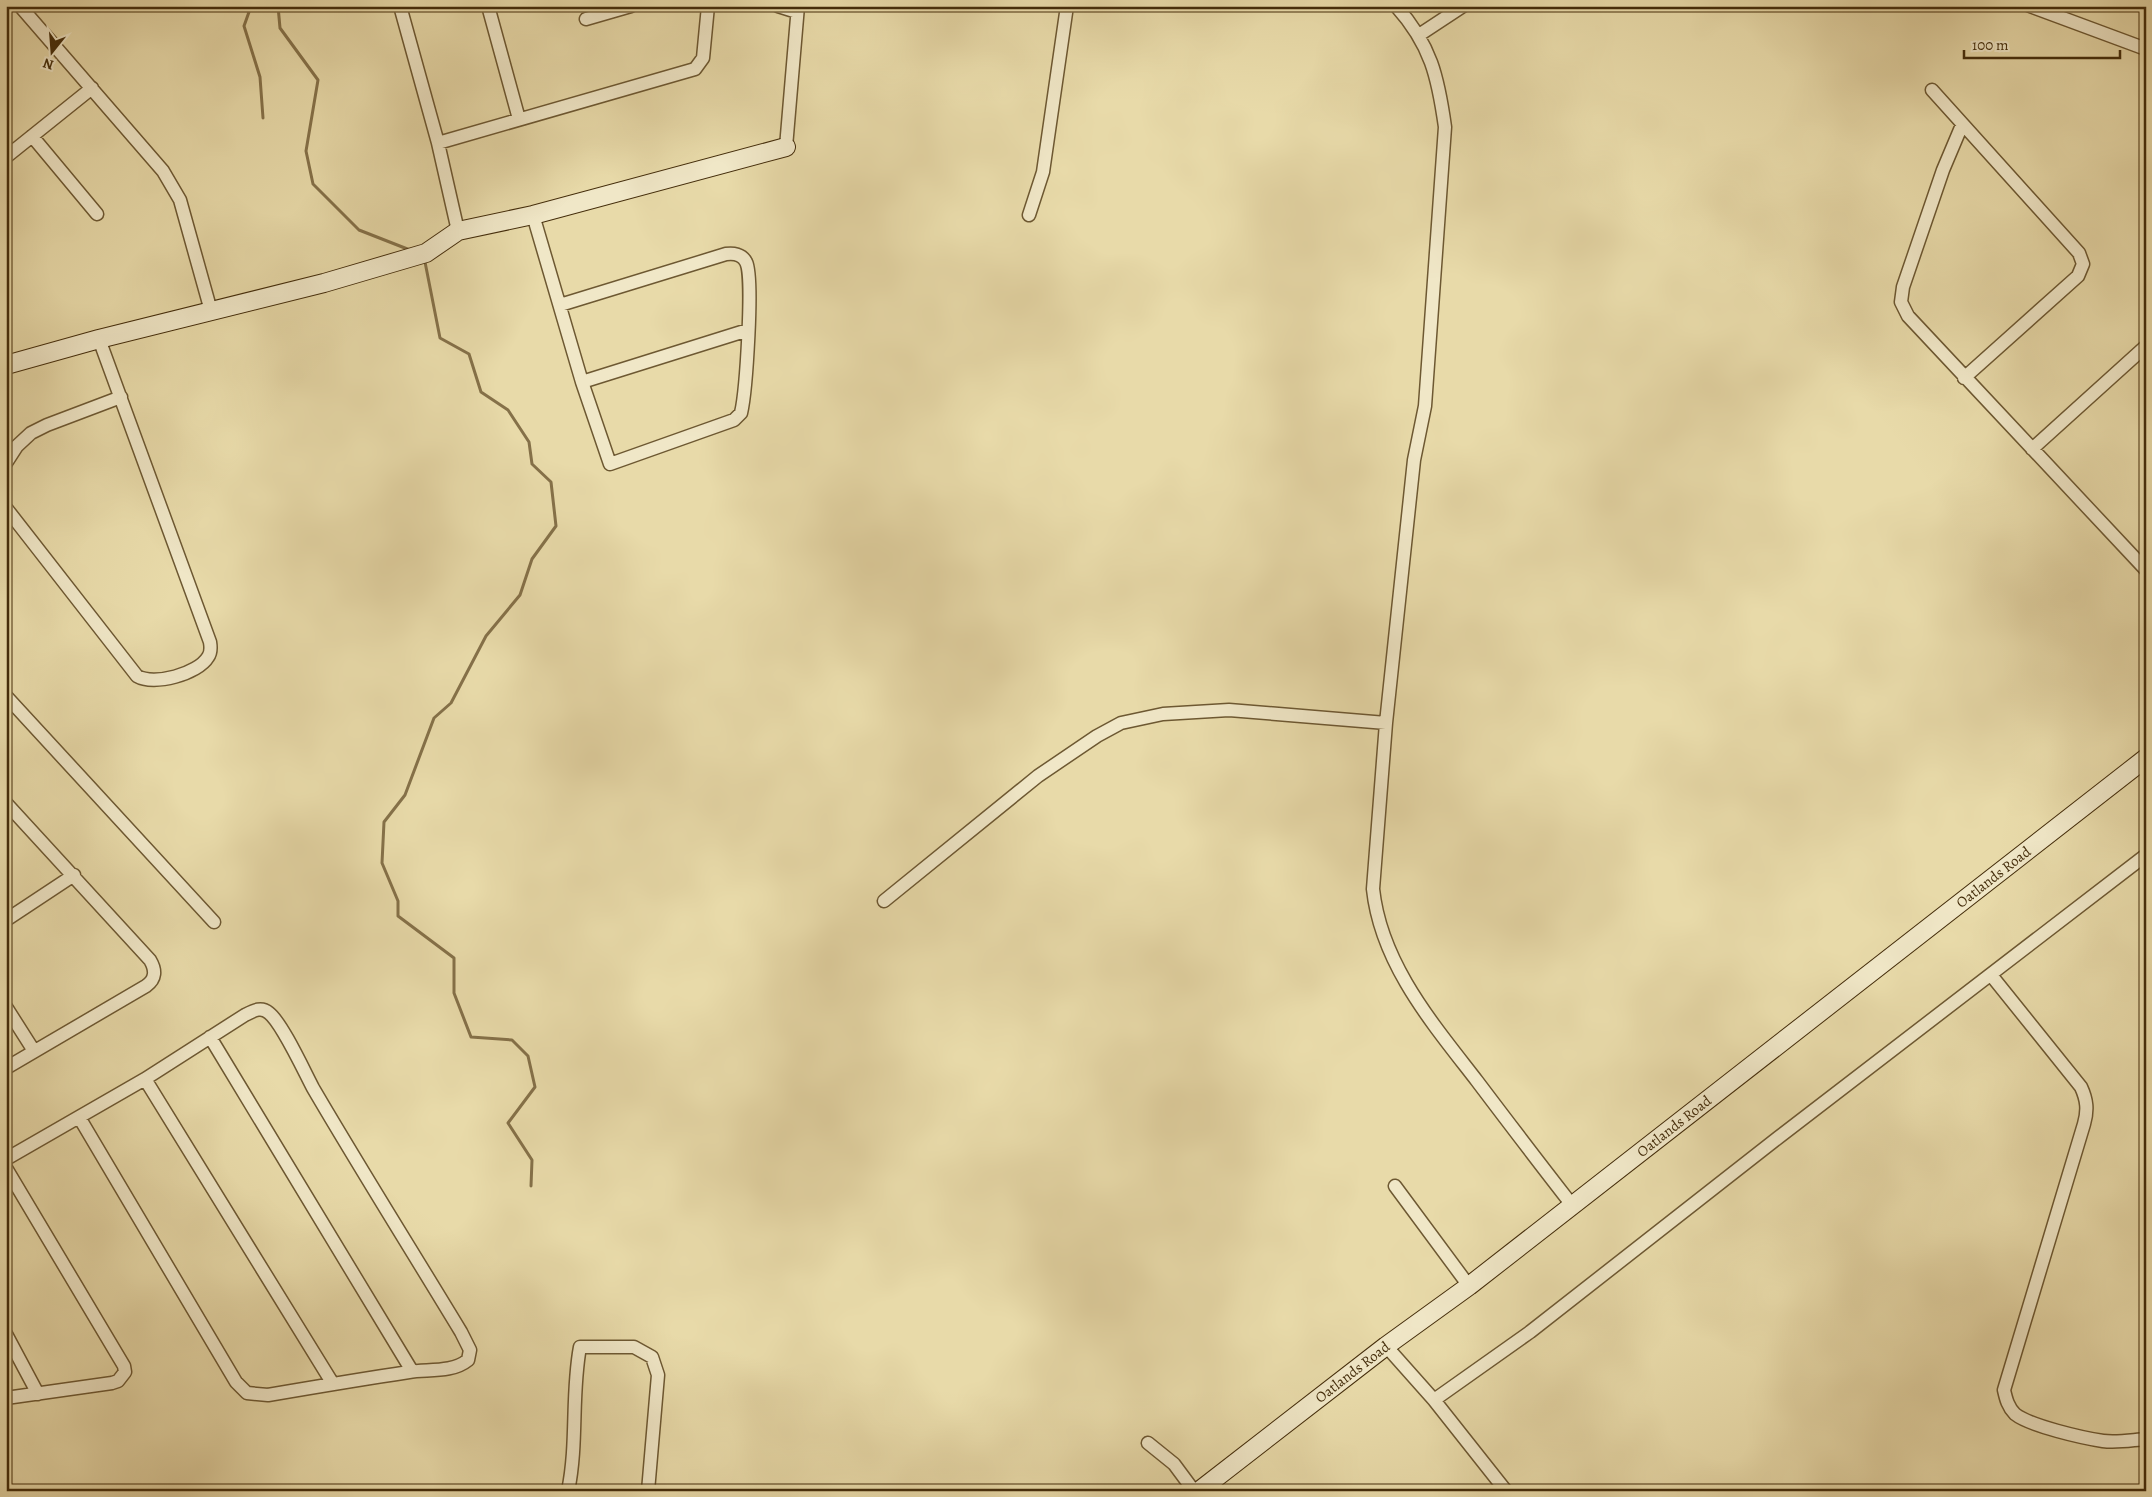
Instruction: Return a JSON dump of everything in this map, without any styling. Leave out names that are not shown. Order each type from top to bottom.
[{"type":"street","points":[[20,6],[163,171],[180,200],[212,311]]},
{"type":"street","points":[[400,6],[438,143],[458,231]]},
{"type":"street","points":[[488,6],[519,119]]},
{"type":"street","points":[[586,18],[631,6]]},
{"type":"street","points":[[438,143],[695,69],[703,58],[708,6]]},
{"type":"street","points":[[6,365],[99,339],[324,283],[426,254],[458,231],[533,215],[786,147],[798,9],[778,6]]},
{"type":"street","points":[[1029,214],[1043,172],[1067,6]]},
{"type":"street","points":[[1396,6],[1419,35],[1432,64],[1440,92],[1444,127],[1444,161],[1425,406],[1414,460],[1386,723],[1373,890],[1376,910],[1395,960],[1419,1004],[1572,1205]]},
{"type":"street","points":[[1419,35],[1463,6]]},
{"type":"street","points":[[2030,6],[2146,49]]},
{"type":"street","points":[[6,157],[92,88]]},
{"type":"street","points":[[1932,90],[2079,253],[2083,264],[2078,276],[1964,378]]},
{"type":"street","points":[[1962,125],[1943,170],[1903,288],[1901,302],[1908,316],[1964,378],[2146,570]]},
{"type":"street","points":[[32,136],[97,214]]},
{"type":"street","points":[[533,215],[582,382],[610,464],[734,420],[741,413],[750,296],[747,263],[742,257],[732,254],[560,305]]},
{"type":"street","points":[[582,382],[748,330]]},
{"type":"street","points":[[6,508],[143,680],[168,679],[197,668],[208,659],[211,651],[210,642],[99,339]]},
{"type":"street","points":[[2032,449],[2146,346]]},
{"type":"street","points":[[6,463],[17,446],[31,434],[47,425],[121,397]]},
{"type":"street","points":[[6,696],[214,922]]},
{"type":"street","points":[[884,901],[1038,776],[1097,736],[1120,723],[1163,714],[1229,710],[1386,723]]},
{"type":"street","name":"Oatlands Road","points":[[1200,1491],[1386,1346],[1469,1286],[2146,758]]},
{"type":"street","points":[[6,803],[150,960],[155,968],[151,982],[146,986],[6,1068]]},
{"type":"street","points":[[1434,1400],[1538,1326],[1787,1131],[2146,855]]},
{"type":"street","points":[[6,920],[74,876]]},
{"type":"street","points":[[1992,975],[2082,1086],[2087,1106],[2084,1124],[2004,1390],[2006,1401],[2019,1416],[2046,1427],[2105,1441],[2146,1439]]},
{"type":"street","points":[[6,1007],[34,1051]]},
{"type":"street","points":[[6,1159],[145,1079],[255,1010],[263,1009],[268,1012],[280,1027],[314,1088],[467,1342],[469,1357],[463,1364],[452,1368],[412,1371],[268,1395],[257,1395],[241,1389],[79,1117]]},
{"type":"street","points":[[210,1037],[412,1371]]},
{"type":"street","points":[[145,1079],[333,1384]]},
{"type":"street","points":[[6,1168],[124,1366],[122,1377],[112,1383],[6,1398]]},
{"type":"street","points":[[1395,1186],[1469,1286]]},
{"type":"street","points":[[6,1334],[38,1394]]},
{"type":"street","points":[[1386,1346],[1434,1400],[1506,1491]]},
{"type":"street","points":[[568,1491],[576,1435],[575,1372],[580,1347],[634,1347],[652,1357],[658,1375],[648,1491]]},
{"type":"street","points":[[1148,1442],[1174,1464],[1194,1491]]},
{"type":"waterway","points":[[241,6],[249,12],[244,26],[260,77],[263,118]]},
{"type":"waterway","points":[[278,6],[280,28],[318,80],[306,151],[313,184],[359,230],[410,250]]},
{"type":"waterway","points":[[425,262],[440,338],[469,354],[481,392],[508,410],[529,442],[532,464],[551,482],[556,526],[532,559],[520,595],[486,636],[451,703],[434,718],[405,795],[384,822],[382,863],[398,901],[398,916],[454,958],[454,993],[471,1037],[512,1040],[528,1056],[535,1087],[508,1123],[532,1160],[531,1186]]}]
